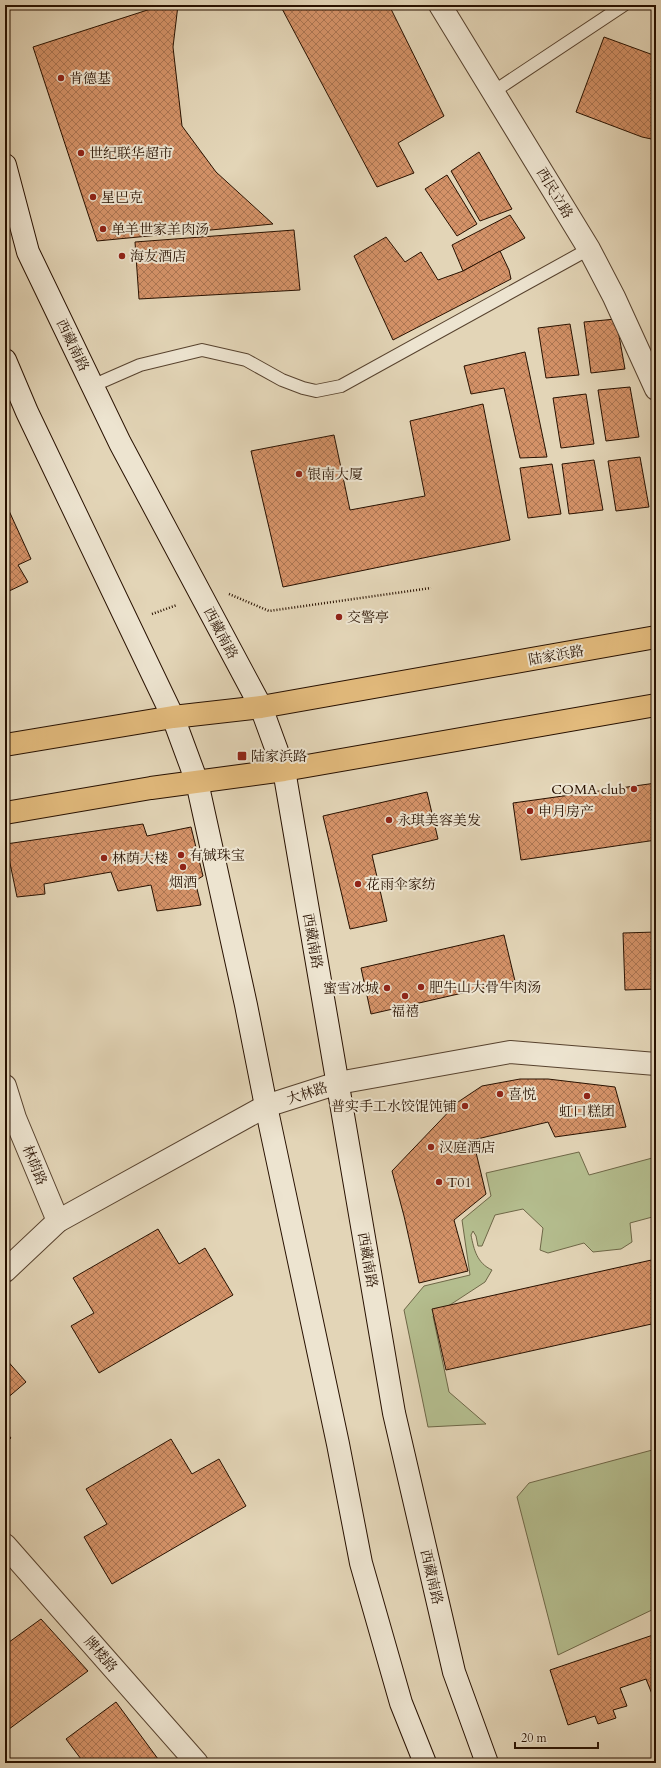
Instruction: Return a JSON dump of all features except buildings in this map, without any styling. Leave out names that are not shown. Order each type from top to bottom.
[{"type":"main road","name":"西民立路","points":[[440,5],[589,249],[614,297],[656,389]]},
{"type":"main road","name":"西藏南路","points":[[5,164],[28,252],[120,444],[260,707],[284,770],[394,1413],[454,1672],[487,1763]]},
{"type":"main road","points":[[7,370],[173,717],[196,782],[246,1004],[266,1106],[338,1444],[361,1563],[401,1703],[425,1763]]},
{"type":"main road","name":"陆家浜路","points":[[5,745],[173,717],[260,707],[656,637]]},
{"type":"main road","points":[[5,813],[151,788],[284,770],[656,705]]},
{"type":"main road","name":"大林路","points":[[5,1271],[58,1221],[266,1106],[338,1083],[510,1052],[656,1064]]},
{"type":"main road","name":"林荫路","points":[[5,1086],[10,1119],[58,1221]]},
{"type":"main road","name":"牌楼路","points":[[5,1545],[197,1763]]},
{"type":"lane","points":[[493,92],[624,5]]},
{"type":"lane","points":[[92,386],[140,365],[202,350],[246,360],[282,380],[303,388],[316,391],[341,386],[589,249]]},
{"type":"path","points":[[128,622],[222,590],[269,611],[431,588]]},
{"type":"green space","points":[[579,1152],[589,1175],[656,1157],[656,1216],[630,1223],[632,1242],[621,1249],[593,1252],[584,1243],[548,1253],[540,1250],[543,1228],[523,1209],[495,1215],[482,1246],[478,1246],[476,1236],[473,1231],[471,1235],[477,1256],[483,1264],[492,1270],[485,1282],[433,1316],[449,1392],[486,1424],[428,1427],[404,1310],[424,1286],[470,1275],[462,1220],[491,1196],[486,1173]]},
{"type":"green space","points":[[656,1449],[656,1608],[558,1655],[517,1497],[529,1483]]},
{"type":"place","name":"肯德基","points":[[61,78]]},
{"type":"place","name":"世纪联华超市","points":[[81,153]]},
{"type":"place","name":"星巴克","points":[[93,197]]},
{"type":"place","name":"单羊世家羊肉汤","points":[[103,229]]},
{"type":"place","name":"海友酒店","points":[[122,256]]},
{"type":"place","name":"银南大厦","points":[[299,474]]},
{"type":"place","name":"交警亭","points":[[339,617]]},
{"type":"place","name":"陆家浜路","points":[[242,756]]},
{"type":"place","name":"COMA club","points":[[634,789]]},
{"type":"place","name":"申月房产","points":[[530,811]]},
{"type":"place","name":"永琪美容美发","points":[[389,820]]},
{"type":"place","name":"有铖珠宝","points":[[181,855]]},
{"type":"place","name":"林荫大楼","points":[[104,858]]},
{"type":"place","name":"烟酒","points":[[183,867]]},
{"type":"place","name":"花雨伞家纺","points":[[358,884]]},
{"type":"place","name":"肥牛山大骨牛肉汤","points":[[421,987]]},
{"type":"place","name":"蜜雪冰城","points":[[387,988]]},
{"type":"place","name":"福禧","points":[[405,996]]},
{"type":"place","name":"喜悦","points":[[500,1094]]},
{"type":"place","name":"虹口糕团","points":[[587,1096]]},
{"type":"place","name":"普实手工水饺馄饨铺","points":[[465,1106]]},
{"type":"place","name":"汉庭酒店","points":[[431,1147]]},
{"type":"place","name":"T01","points":[[439,1182]]}]
